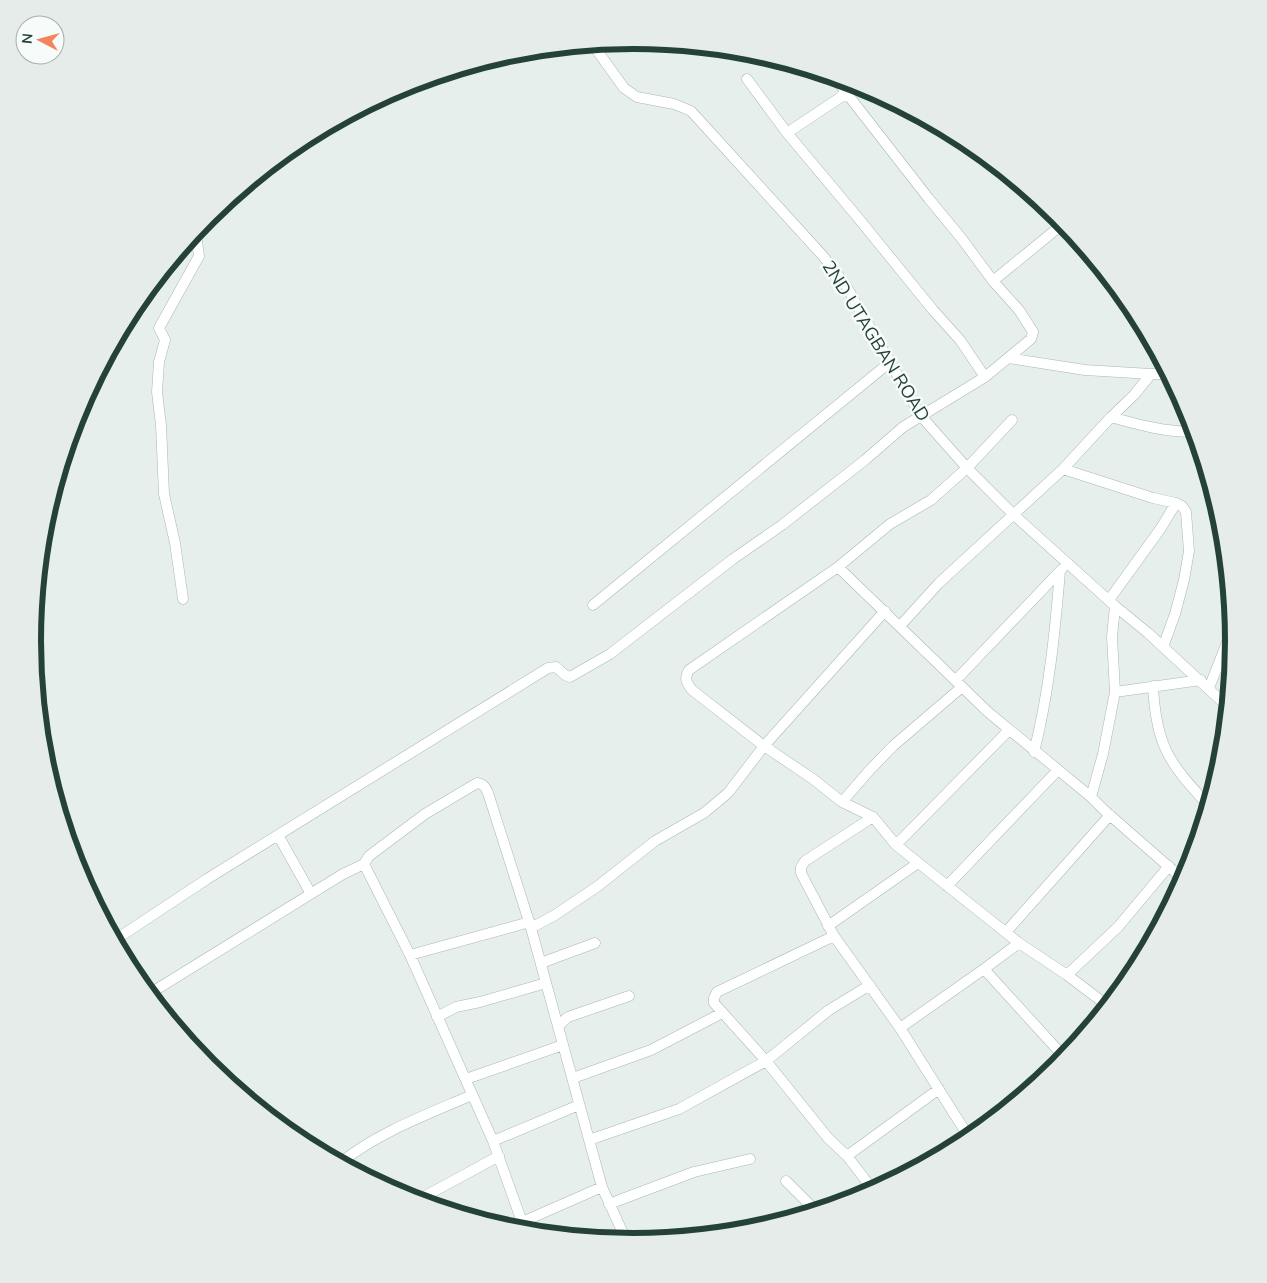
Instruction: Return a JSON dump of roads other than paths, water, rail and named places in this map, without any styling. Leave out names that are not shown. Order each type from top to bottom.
[{"type":"street","name":"2ND UTAGBAN ROAD","points":[[598,51],[624,88],[637,97],[674,104],[691,112],[823,256],[845,284],[921,416],[967,468],[1014,515],[1112,603],[1148,632],[1222,701]]},
{"type":"street","points":[[747,79],[787,133],[860,218],[933,310],[960,340],[985,376]]},
{"type":"street","points":[[120,937],[278,835],[548,668],[556,667],[570,677],[610,654],[733,559],[782,525],[903,428],[985,376],[1031,339],[1033,332],[1019,310],[993,281],[843,88]]},
{"type":"street","points":[[787,133],[851,91]]},
{"type":"street","points":[[993,281],[1058,229]]},
{"type":"street","points":[[183,599],[175,543],[164,494],[161,425],[157,392],[164,340],[159,328],[199,256],[198,241]]},
{"type":"street","points":[[1008,358],[1085,370],[1162,374]]},
{"type":"street","points":[[592,605],[889,363]]},
{"type":"street","points":[[900,626],[939,583],[1063,469],[1134,395],[1151,374]]},
{"type":"street","points":[[1111,417],[1151,429],[1187,432]]},
{"type":"street","points":[[1012,420],[967,468],[931,500],[890,524],[838,567],[689,670],[685,676],[686,682],[692,690],[764,746],[813,779],[842,802],[873,816],[896,845],[1018,943],[1067,975],[1103,1002]]},
{"type":"street","points":[[1063,469],[1153,498],[1176,503],[1182,506],[1186,512],[1189,550],[1184,580],[1175,614],[1163,647]]},
{"type":"street","points":[[1092,797],[1104,754],[1114,692],[1112,603],[1176,503]]},
{"type":"street","points":[[842,802],[893,746],[959,683],[1068,563]]},
{"type":"street","points":[[838,567],[1009,730],[1092,797],[1178,874]]},
{"type":"street","points":[[1034,752],[1046,693],[1060,571]]},
{"type":"street","points":[[410,955],[531,925],[555,915],[598,886],[655,841],[704,813],[728,793],[764,746],[885,611]]},
{"type":"street","points":[[1209,688],[1226,645]]},
{"type":"street","points":[[1114,692],[1201,680]]},
{"type":"street","points":[[1153,686],[1157,724],[1162,742],[1178,770],[1204,801]]},
{"type":"street","points":[[896,845],[1009,730]]},
{"type":"street","points":[[947,886],[1058,770]]},
{"type":"street","points":[[155,990],[343,874],[364,864],[369,856],[425,814],[477,783],[482,784],[488,793],[531,925],[602,1187],[623,1233]]},
{"type":"street","points":[[1006,932],[1110,815]]},
{"type":"street","points":[[873,816],[805,861],[801,866],[801,873],[834,936],[900,1028],[966,1132]]},
{"type":"street","points":[[278,835],[311,894]]},
{"type":"street","points":[[828,926],[918,862]]},
{"type":"street","points":[[364,864],[410,955],[466,1079],[499,1156],[522,1222],[602,1187]]},
{"type":"street","points":[[1067,975],[1118,927],[1169,866]]},
{"type":"street","points":[[834,936],[717,992],[714,1003],[766,1062],[828,1138],[847,1156],[869,1185]]},
{"type":"street","points":[[541,963],[595,943]]},
{"type":"street","points":[[900,1028],[1018,943]]},
{"type":"street","points":[[984,969],[1060,1052]]},
{"type":"street","points":[[437,1017],[456,1007],[546,983]]},
{"type":"street","points":[[589,1140],[679,1109],[766,1062],[823,1014],[870,985]]},
{"type":"street","points":[[558,1026],[568,1017],[629,996]]},
{"type":"street","points":[[572,1078],[651,1050],[722,1013]]},
{"type":"street","points":[[466,1079],[564,1045]]},
{"type":"street","points":[[847,1156],[939,1089]]},
{"type":"street","points":[[345,1159],[356,1150],[396,1128],[472,1095]]},
{"type":"street","points":[[493,1141],[579,1105]]},
{"type":"street","points":[[426,1196],[499,1156]]},
{"type":"street","points":[[609,1204],[694,1172],[750,1159]]},
{"type":"street","points":[[786,1181],[811,1206]]}]
